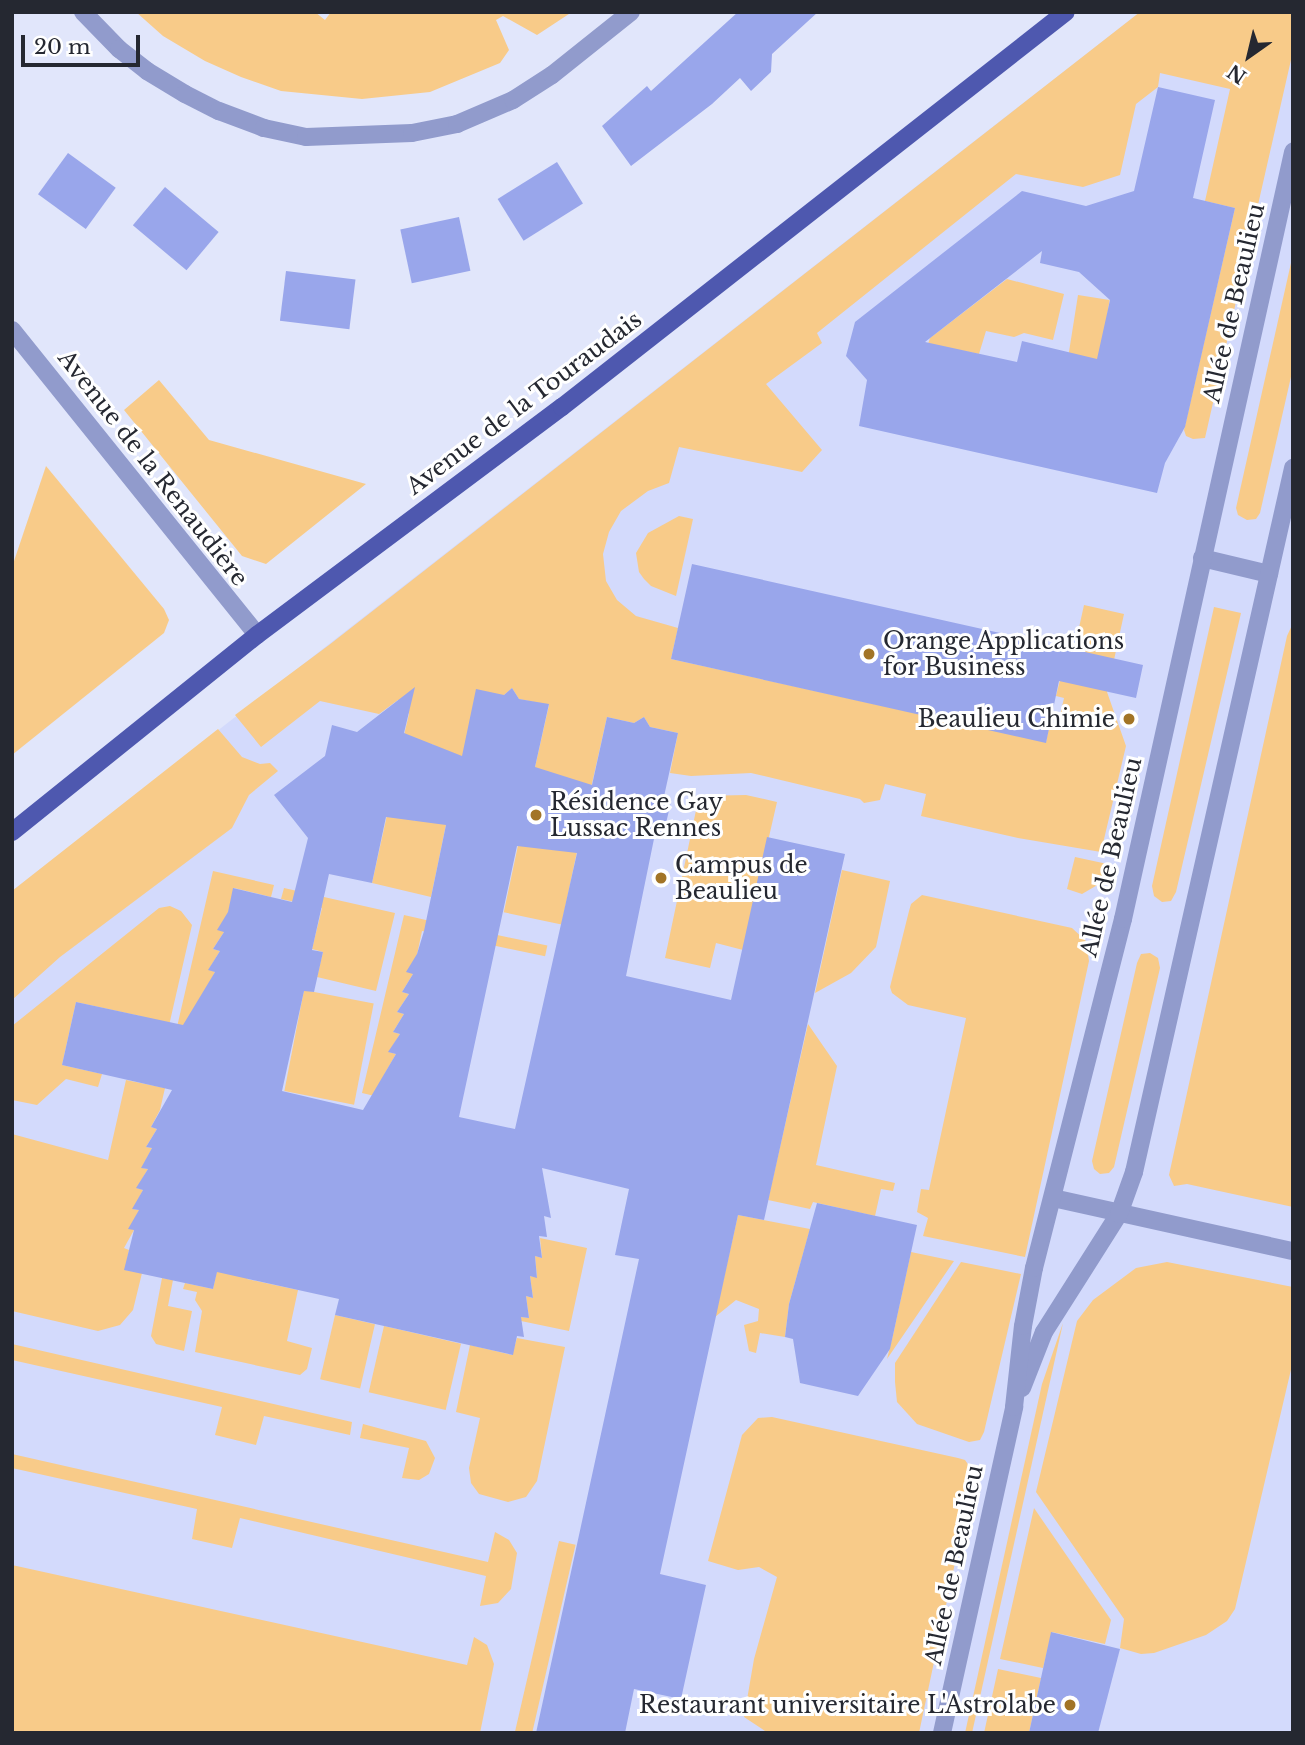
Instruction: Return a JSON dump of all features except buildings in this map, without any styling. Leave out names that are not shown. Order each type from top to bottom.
[{"type":"main road","name":"Avenue de la Touraudais","points":[[12,832],[257,635],[562,407],[1066,12]]},
{"type":"street","points":[[83,12],[119,49],[147,71],[186,94],[219,111],[264,128],[306,137],[401,134],[457,124],[513,100],[552,75],[631,12]]},
{"type":"street","name":"Allée de Beaulieu","points":[[942,1733],[1014,1408],[1023,1326],[1123,919],[1293,152]]},
{"type":"street","name":"Avenue de la Renaudière","points":[[12,330],[257,635]]},
{"type":"street","name":"Allée de Beaulieu","points":[[1014,1408],[1044,1332],[1119,1214],[1134,1171],[1293,468]]},
{"type":"street","points":[[1202,558],[1269,575]]},
{"type":"street","points":[[1053,1198],[1293,1251]]},
{"type":"shaded area","points":[[136,12],[315,12],[325,20],[331,12],[572,12],[537,35],[503,16],[496,20],[509,50],[500,63],[430,92],[362,99],[281,91],[241,77],[205,61],[163,36]]},
{"type":"shaded area","name":"Campus de Beaulieu","points":[[1140,12],[1293,12],[1293,1733],[12,1733],[12,891]]},
{"type":"shaded area","points":[[1140,12],[1293,12],[1293,51],[1205,438],[1193,439],[1186,436],[1184,430],[1235,208],[1205,201],[1230,89],[1160,73],[1158,87],[1136,104],[1120,175],[1083,187],[1016,174],[817,333],[822,343],[766,384],[822,450],[802,472],[679,447],[669,483],[648,491],[621,511],[609,532],[603,554],[606,581],[617,600],[636,616],[678,628],[671,659],[1046,742],[1049,727],[1057,728],[1064,698],[1056,696],[1060,680],[1067,682],[1084,605],[1124,614],[1107,692],[1126,746],[1101,852],[1018,838],[921,816],[926,794],[885,784],[880,800],[864,803],[860,799],[751,773],[691,776],[670,773],[678,733],[650,727],[644,717],[634,723],[607,717],[591,788],[562,776],[533,776],[549,705],[519,699],[512,688],[504,695],[462,761],[432,744],[401,748],[409,714],[398,700],[379,714],[320,701],[261,747],[235,715],[329,645]]},
{"type":"shaded area","points":[[1293,254],[1293,368],[1260,513],[1256,519],[1247,520],[1238,515],[1236,508]]},
{"type":"shaded area","points":[[1007,279],[1064,294],[1053,340],[1024,333],[1014,337],[986,331],[979,354],[928,344],[930,338]]},
{"type":"shaded area","points":[[1078,295],[1110,300],[1097,378],[1066,373]]},
{"type":"shaded area","points":[[159,380],[209,440],[366,484],[266,564],[242,556],[124,410]]},
{"type":"shaded area","points":[[46,466],[164,609],[169,620],[164,633],[12,755],[12,567]]},
{"type":"shaded area","points":[[679,516],[693,519],[676,596],[651,586],[644,579],[639,572],[636,553],[648,533]]},
{"type":"shaded area","points":[[1214,607],[1241,613],[1176,892],[1171,901],[1162,902],[1154,896],[1152,886]]},
{"type":"shaded area","points":[[1293,623],[1293,1207],[1187,1184],[1174,1186],[1169,1175],[1287,636]]},
{"type":"shaded area","points":[[218,729],[242,757],[260,764],[270,763],[278,771],[249,795],[232,828],[60,957],[12,1000],[12,891]]},
{"type":"shaded area","points":[[746,795],[777,802],[743,950],[716,943],[710,968],[665,958],[699,796]]},
{"type":"shaded area","points":[[389,806],[415,821],[447,820],[431,897],[372,883]]},
{"type":"shaded area","points":[[520,836],[578,848],[561,925],[504,912]]},
{"type":"shaded area","points":[[1075,857],[1112,865],[1106,880],[1082,894],[1067,889]]},
{"type":"shaded area","points":[[842,870],[890,881],[876,947],[851,973],[815,993]]},
{"type":"shaded area","points":[[213,871],[274,885],[271,897],[234,888],[224,932],[213,949],[220,951],[209,969],[215,972],[168,1066]]},
{"type":"shaded area","points":[[284,888],[395,913],[376,991],[317,977],[323,952],[312,949],[322,908],[281,899]]},
{"type":"shaded area","points":[[922,895],[1072,928],[1086,941],[1089,961],[1025,1257],[923,1236],[928,1218],[917,1212],[921,1189],[929,1190],[966,1018],[908,1005],[892,993],[890,987],[911,904]]},
{"type":"shaded area","points":[[170,906],[181,911],[192,925],[160,1065],[131,1058],[140,1016],[76,1002],[62,1065],[102,1074],[98,1087],[66,1079],[37,1105],[12,1100],[12,1026],[159,908]]},
{"type":"shaded area","points":[[404,915],[461,928],[459,939],[422,931],[413,974],[402,992],[409,994],[397,1012],[404,1014],[393,1032],[400,1034],[389,1052],[396,1054],[385,1073],[379,1097],[362,1093]]},
{"type":"shaded area","points":[[474,930],[547,946],[545,956],[472,941]]},
{"type":"shaded area","points":[[1150,953],[1158,958],[1160,968],[1114,1167],[1109,1173],[1100,1174],[1094,1169],[1092,1161],[1137,963],[1141,954]]},
{"type":"shaded area","points":[[304,990],[374,1004],[354,1105],[284,1091]]},
{"type":"shaded area","points":[[808,1024],[837,1066],[816,1165],[895,1183],[893,1191],[881,1189],[875,1216],[813,1202],[810,1209],[768,1200]]},
{"type":"shaded area","points":[[126,1080],[165,1088],[160,1110],[151,1127],[157,1129],[146,1147],[152,1148],[142,1168],[148,1169],[137,1188],[143,1190],[133,1209],[139,1210],[134,1230],[124,1248],[129,1250],[125,1270],[142,1273],[133,1310],[120,1325],[98,1331],[12,1311],[12,1134],[108,1160]]},
{"type":"shaded area","points":[[252,1107],[247,1279],[298,1290],[287,1341],[312,1348],[307,1369],[300,1375],[195,1352],[202,1311],[195,1300],[197,1292],[183,1289],[185,1283],[213,1289]]},
{"type":"shaded area","points":[[738,1215],[810,1229],[789,1304],[785,1337],[760,1333],[756,1353],[749,1351],[744,1325],[758,1321],[759,1309],[736,1300],[715,1317]]},
{"type":"shaded area","points":[[540,1238],[587,1248],[569,1331],[521,1321],[521,1317],[529,1318],[526,1296],[533,1298],[530,1276],[537,1277],[535,1256],[542,1258]]},
{"type":"shaded area","points":[[911,1252],[954,1261],[887,1359],[893,1335]]},
{"type":"shaded area","points":[[961,1262],[1021,1274],[984,1432],[980,1440],[969,1442],[917,1424],[897,1402],[895,1382],[895,1363]]},
{"type":"shaded area","points":[[1167,1262],[1293,1287],[1293,1361],[1235,1609],[1227,1621],[1206,1635],[1154,1653],[1141,1654],[1120,1648],[1124,1619],[1036,1492],[1077,1321],[1093,1300],[1136,1268]]},
{"type":"shaded area","points":[[162,1278],[173,1280],[168,1306],[192,1311],[184,1351],[156,1344],[151,1336]]},
{"type":"shaded area","points":[[335,1315],[375,1324],[360,1389],[320,1379]]},
{"type":"shaded area","points":[[1063,1323],[972,1733],[965,1733],[1042,1384]]},
{"type":"shaded area","points":[[384,1326],[461,1344],[446,1410],[369,1392]]},
{"type":"shaded area","points":[[517,1338],[565,1347],[537,1481],[526,1497],[508,1502],[479,1494],[471,1483],[469,1468],[480,1418],[456,1412],[470,1345],[512,1355]]},
{"type":"shaded area","points":[[12,1344],[352,1422],[350,1435],[264,1416],[256,1445],[215,1435],[222,1407],[12,1360]]},
{"type":"shaded area","points":[[772,1417],[958,1458],[965,1460],[974,1473],[919,1733],[768,1733],[744,1717],[754,1659],[777,1577],[759,1567],[738,1570],[708,1561],[742,1435],[758,1418]]},
{"type":"shaded area","points":[[363,1424],[426,1441],[435,1458],[429,1474],[419,1480],[402,1478],[409,1448],[360,1438]]},
{"type":"shaded area","points":[[12,1454],[488,1562],[495,1532],[509,1540],[517,1553],[511,1589],[498,1603],[480,1606],[486,1576],[240,1518],[232,1548],[192,1539],[197,1509],[12,1468]]},
{"type":"shaded area","points":[[1034,1508],[1111,1620],[1105,1644],[1052,1632],[1043,1668],[1000,1659]]},
{"type":"shaded area","points":[[559,1541],[576,1545],[532,1733],[515,1732]]},
{"type":"shaded area","points":[[12,1565],[467,1665],[474,1637],[487,1645],[494,1664],[480,1733],[12,1733]]},
{"type":"shaded area","points":[[998,1669],[1041,1678],[1029,1733],[984,1733]]},
{"type":"place","name":"Orange Applications for Business","points":[[869,654]]},
{"type":"place","name":"Beaulieu Chimie","points":[[1129,719]]},
{"type":"place","name":"Résidence Gay Lussac Rennes","points":[[536,815]]},
{"type":"place","name":"Campus de Beaulieu","points":[[661,878]]},
{"type":"place","name":"Restaurant universitaire L'Astrolabe","points":[[1070,1705]]}]
